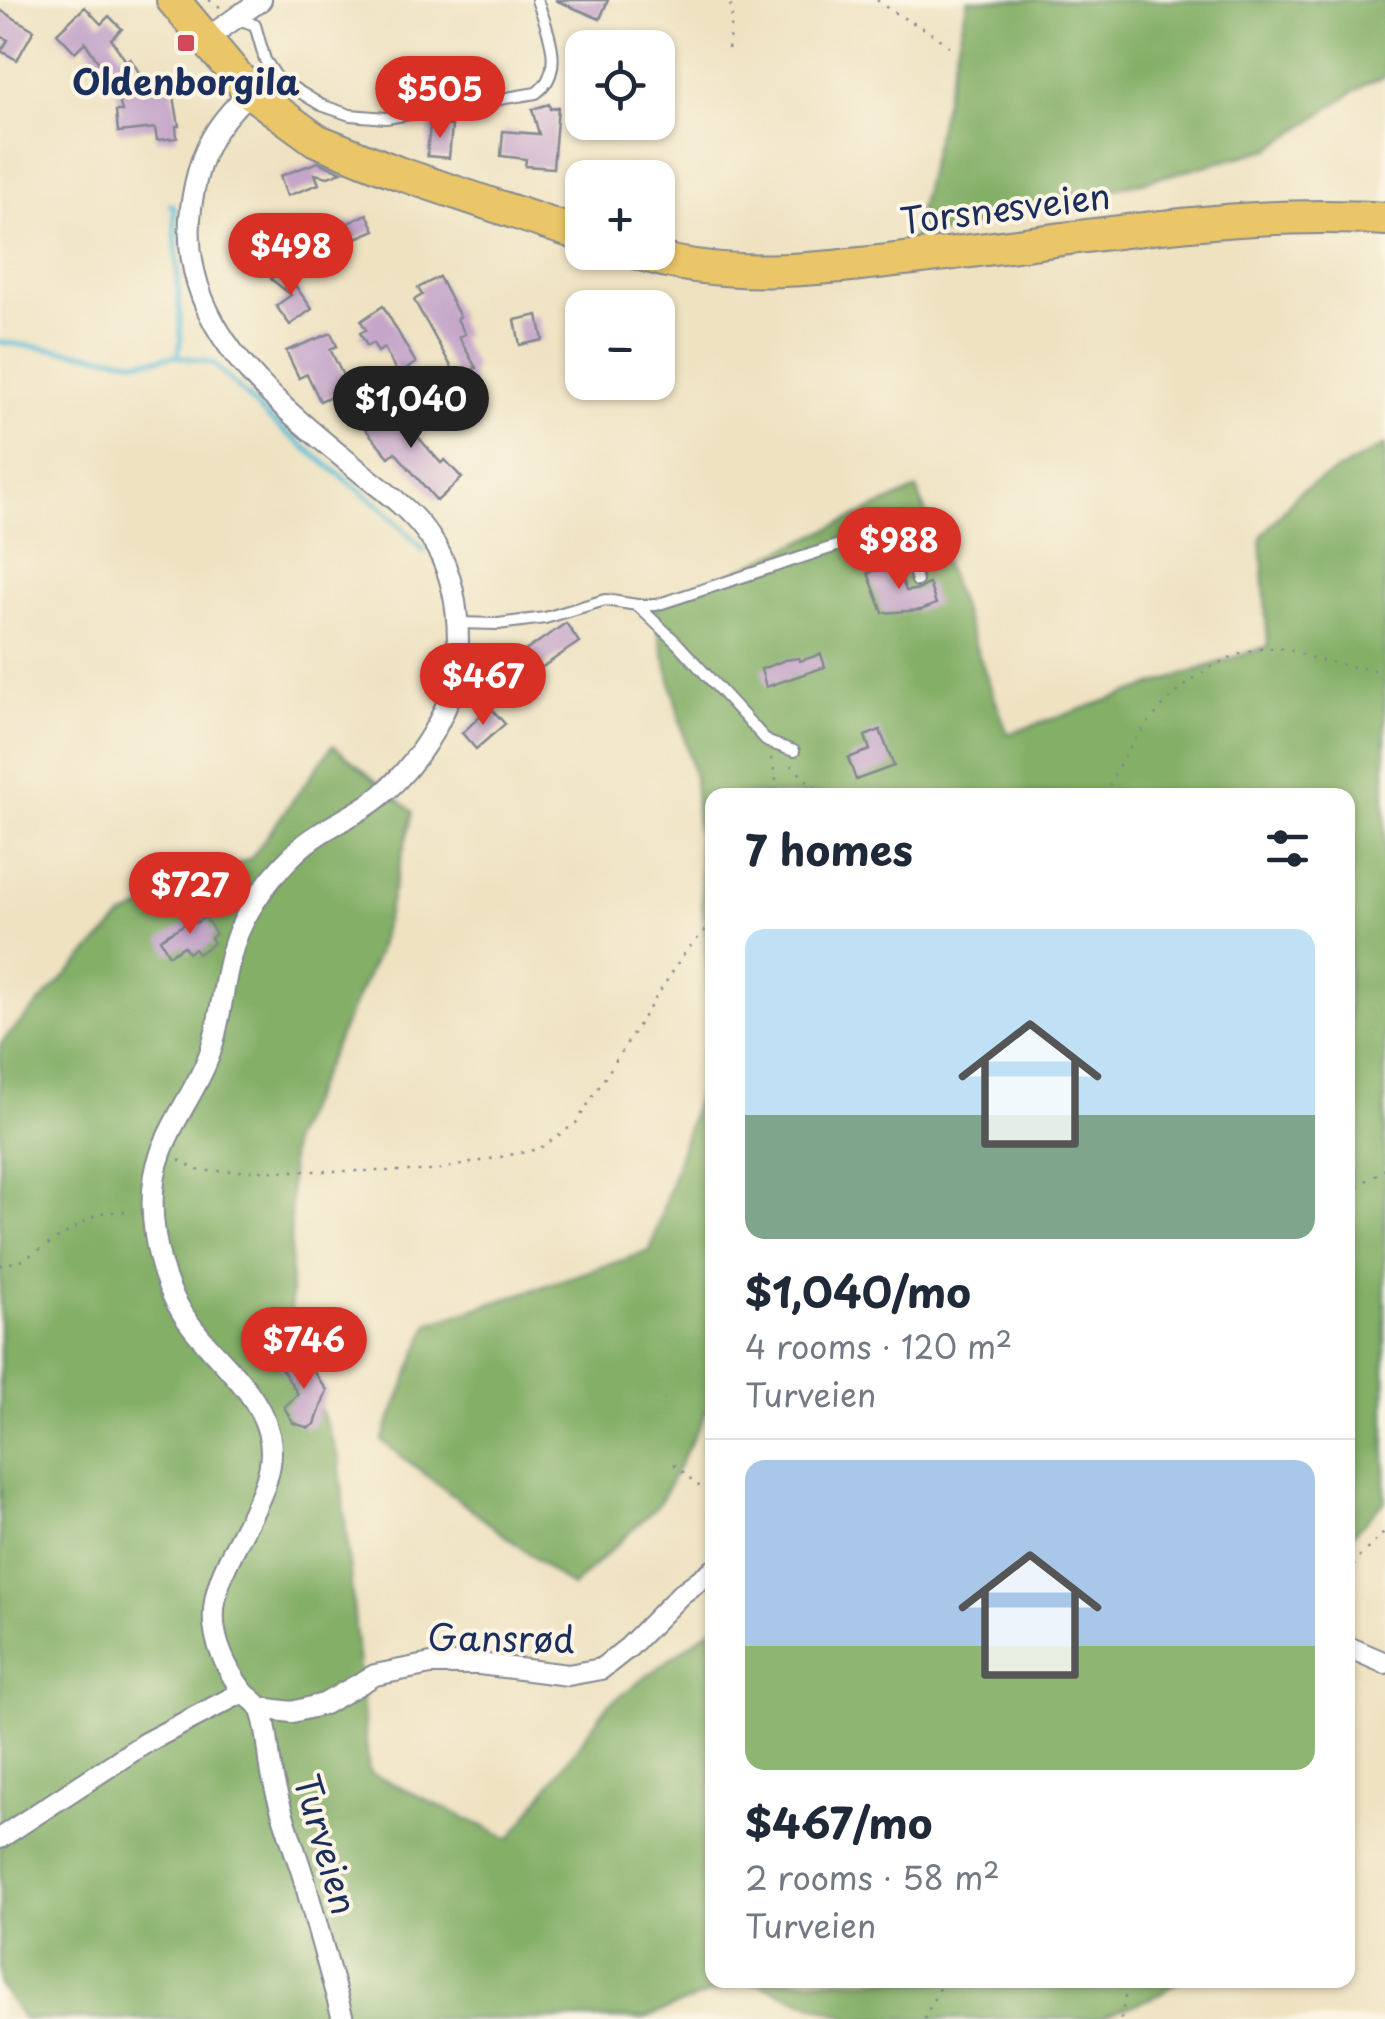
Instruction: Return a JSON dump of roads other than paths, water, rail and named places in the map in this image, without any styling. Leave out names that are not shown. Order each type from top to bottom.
[{"type":"main road","points":[[173,0],[250,92],[298,129],[340,151],[565,229]]},
{"type":"main road","points":[[183,0],[206,39]]},
{"type":"main road","name":"Torsnesveien","points":[[675,260],[724,270],[777,270],[865,264],[1290,217],[1385,218]]},
{"type":"street","points":[[206,39],[261,0]]},
{"type":"street","points":[[250,92],[216,126],[194,189],[190,257],[198,289],[212,323],[268,396],[414,515],[438,549],[458,623],[456,672],[434,733],[387,791],[298,848],[258,896],[230,954],[210,1054],[158,1157],[154,1208],[158,1262],[183,1314],[249,1394],[268,1429],[272,1456],[265,1482],[215,1590],[214,1628],[224,1658],[243,1692],[260,1708]]},
{"type":"street","name":"Gansrød","points":[[260,1708],[292,1712],[324,1704],[375,1675],[432,1664],[479,1664],[568,1675],[601,1669],[705,1576]]},
{"type":"street","points":[[1355,1651],[1385,1663]]},
{"type":"street","points":[[0,1838],[145,1743],[243,1692]]},
{"type":"street","name":"Turveien","points":[[260,1708],[274,1783],[343,2019]]},
{"type":"lane","points":[[237,18],[255,25],[270,70],[297,92],[338,112],[386,118],[501,100],[543,89],[554,60],[537,0]]},
{"type":"lane","points":[[458,623],[498,624],[545,618],[605,600],[656,605],[873,534],[890,533],[898,539],[912,560],[918,581]]},
{"type":"lane","points":[[637,605],[768,742],[794,751]]},
{"type":"waterway","points":[[170,205],[174,206],[181,339],[178,356]]},
{"type":"waterway","points":[[0,342],[140,361],[178,356],[213,363],[270,420],[381,507],[424,550]]},
{"type":"place","name":"Oldenborgila","points":[[186,43]]}]
